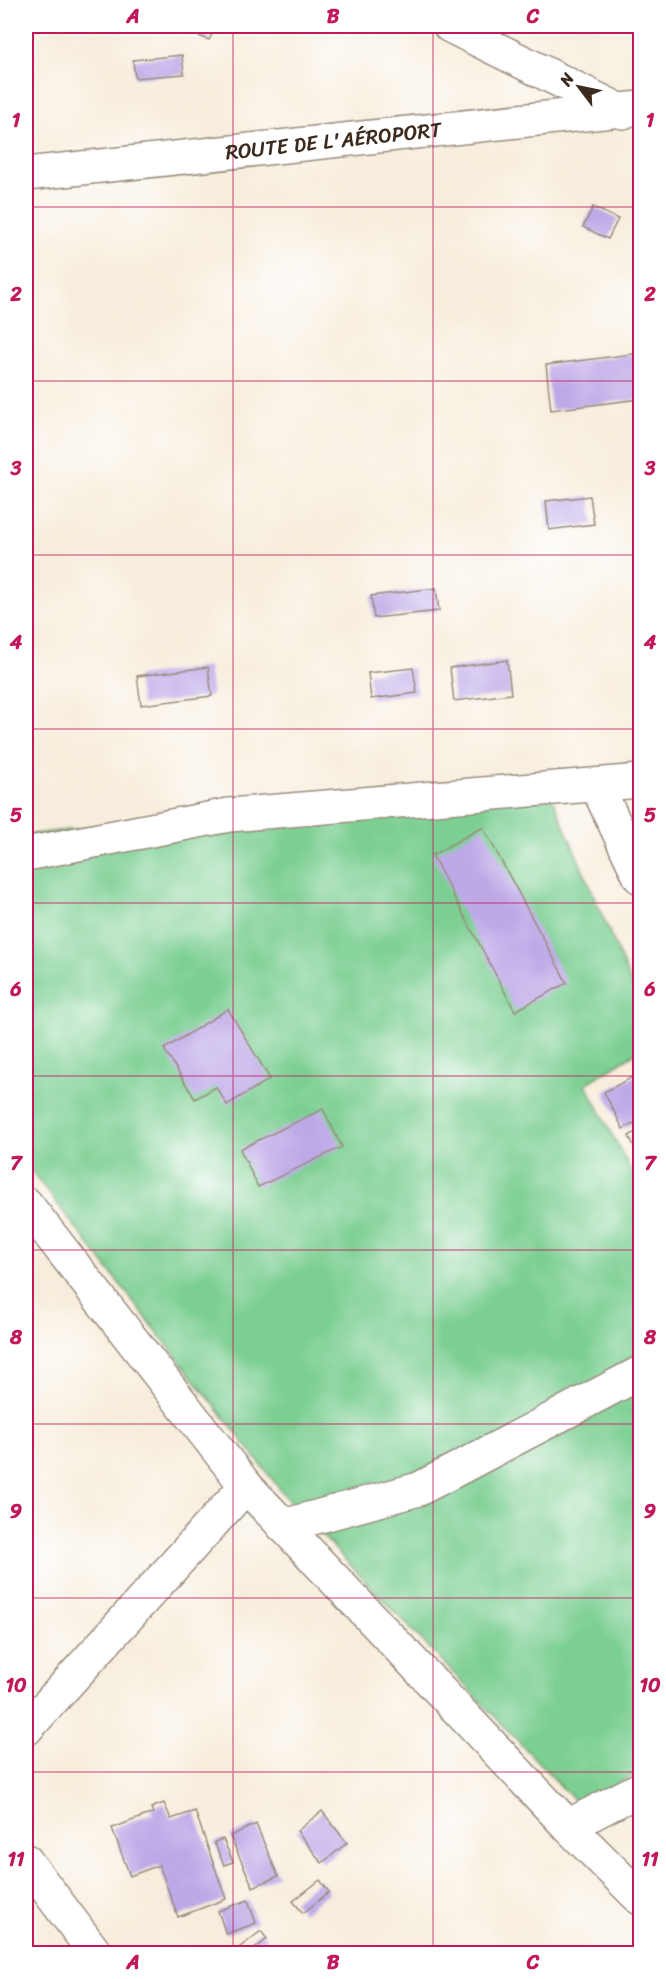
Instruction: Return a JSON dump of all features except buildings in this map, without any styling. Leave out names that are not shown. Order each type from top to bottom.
[{"type":"street","points":[[450,26],[632,110]]},
{"type":"street","name":"ROUTE DE L'AÉROPORT","points":[[26,174],[632,110]]},
{"type":"street","points":[[26,854],[228,814],[640,781]]},
{"type":"street","points":[[597,786],[640,877]]},
{"type":"street","points":[[26,1204],[246,1486],[568,1826],[640,1898]]},
{"type":"street","points":[[283,1526],[419,1489],[640,1373]]},
{"type":"street","points":[[26,1729],[246,1486]]},
{"type":"street","points":[[568,1826],[640,1789]]},
{"type":"street","points":[[26,1861],[96,1953]]},
{"type":"green space","points":[[543,776],[640,1004],[640,1050],[586,1084],[640,1188],[640,1772],[578,1804],[290,1502],[26,1164],[26,835]]}]
